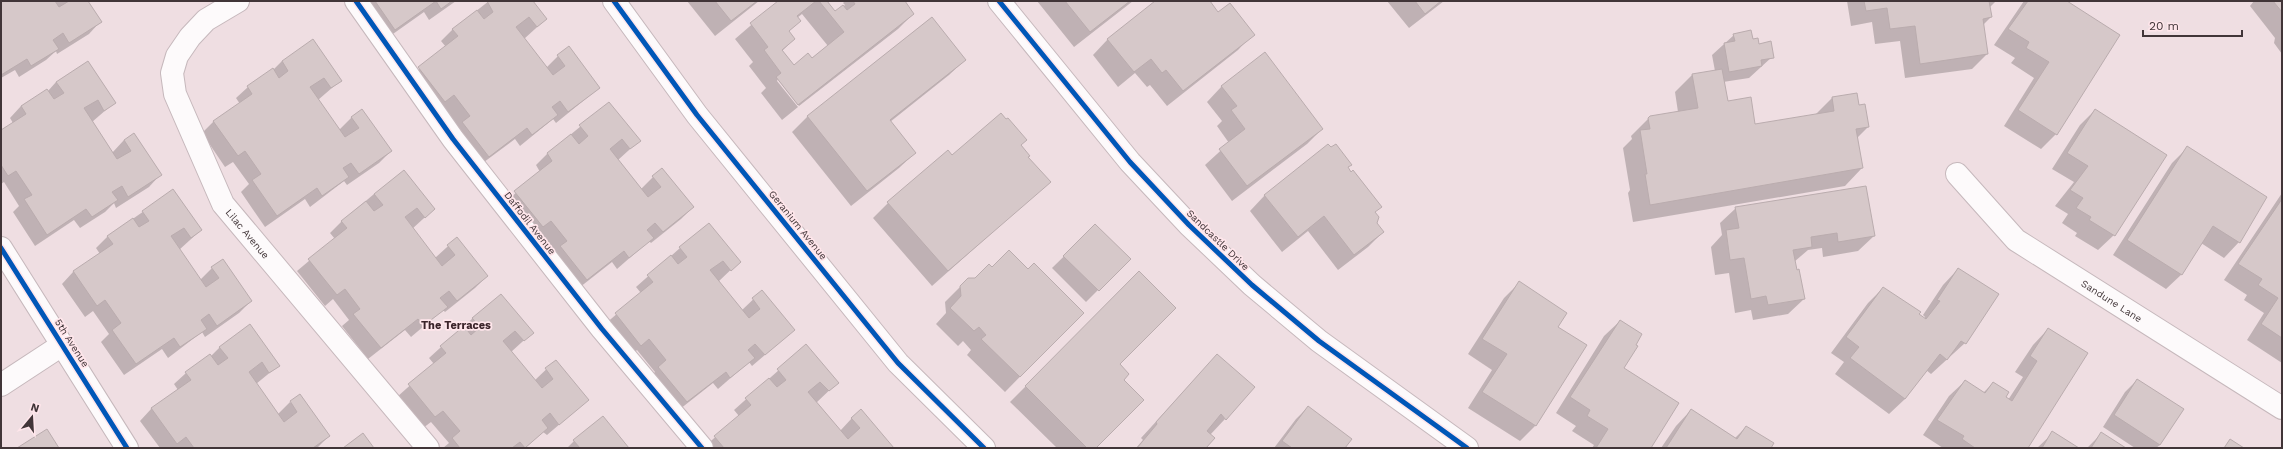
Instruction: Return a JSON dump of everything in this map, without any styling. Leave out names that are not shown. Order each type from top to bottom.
[{"type":"street","name":"Lilac Avenue","points":[[238,1],[206,20],[190,37],[177,56],[172,74],[175,94],[223,204],[428,448]]},
{"type":"street","name":"Daffodil Avenue","points":[[356,1],[453,139],[602,329],[702,448]]},
{"type":"street","name":"Geranium Avenue","points":[[614,1],[697,114],[898,363],[984,448]]},
{"type":"street","name":"Sandcastle Drive","points":[[999,1],[1130,162],[1207,242],[1252,285],[1319,341],[1467,448]]},
{"type":"street","name":"Sandune Lane","points":[[1957,174],[2016,240],[2282,408]]},
{"type":"street","name":"5th Avenue","points":[[1,248],[127,448]]},
{"type":"street","points":[[1,385],[62,345]]},
{"type":"building","points":[[1,1],[55,1],[59,7],[69,1],[88,1],[102,22],[69,43],[63,33],[53,40],[59,49],[31,66],[27,59],[1,75]]},
{"type":"building","points":[[375,1],[436,1],[395,30]]},
{"type":"building","points":[[436,1],[452,1],[441,9]]},
{"type":"building","points":[[487,1],[533,1],[547,19],[537,27],[529,17],[516,27],[553,75],[565,66],[557,55],[569,46],[600,88],[568,112],[560,101],[552,107],[558,115],[532,135],[527,128],[489,157],[462,122],[470,116],[454,95],[445,102],[418,67],[458,36],[452,29],[477,10],[484,19],[493,12]]},
{"type":"building","points":[[715,1],[757,1],[731,21]]},
{"type":"building","points":[[778,1],[816,1],[797,16],[801,21],[789,31],[795,39],[782,50],[794,65],[808,53],[812,58],[844,32],[819,1],[827,1],[835,11],[843,5],[847,10],[855,4],[853,1],[905,1],[914,14],[798,105],[776,77],[781,73],[764,50],[768,47],[750,23]]},
{"type":"building","points":[[1065,1],[1130,1],[1090,32]]},
{"type":"building","points":[[1155,1],[1210,1],[1218,12],[1230,3],[1255,35],[1183,91],[1166,70],[1162,73],[1151,59],[1134,72],[1107,39]]},
{"type":"building","points":[[1415,1],[1441,1],[1425,14]]},
{"type":"building","points":[[1864,1],[1989,1],[1992,17],[1983,19],[1988,54],[1920,64],[1915,26],[1890,29],[1887,8],[1866,11]]},
{"type":"building","points":[[2028,1],[2067,1],[2120,35],[2057,135],[2018,110],[2049,62],[2026,48],[2029,42],[2008,29]]},
{"type":"building","points":[[2273,1],[2282,1],[2282,12]]},
{"type":"building","points":[[932,17],[966,60],[890,120],[916,153],[867,191],[807,116]]},
{"type":"building","points":[[1751,30],[1753,39],[1758,38],[1759,44],[1771,41],[1774,58],[1761,60],[1762,66],[1729,72],[1724,43],[1735,41],[1733,34]]},
{"type":"building","points":[[313,39],[342,81],[331,88],[324,78],[310,87],[345,137],[359,128],[351,117],[362,109],[392,151],[359,174],[351,163],[343,168],[349,177],[322,196],[317,188],[277,216],[252,180],[261,174],[245,151],[238,156],[213,121],[252,94],[247,86],[273,68],[279,78],[288,71],[282,61]]},
{"type":"building","points":[[1265,52],[1323,129],[1247,186],[1219,149],[1245,129],[1231,110],[1237,106],[1221,86]]},
{"type":"building","points":[[88,61],[116,103],[104,111],[98,100],[84,108],[117,159],[131,151],[124,140],[134,133],[162,175],[128,197],[122,186],[112,192],[118,200],[92,217],[86,209],[47,235],[24,199],[32,195],[16,171],[8,176],[1,165],[1,130],[26,114],[21,106],[47,89],[54,99],[64,93],[56,82]]},
{"type":"building","points":[[1722,69],[1728,101],[1751,97],[1755,124],[1834,111],[1832,97],[1857,93],[1859,105],[1865,104],[1869,127],[1856,129],[1863,168],[1650,205],[1640,130],[1650,129],[1648,118],[1650,116],[1698,108],[1692,74]]},
{"type":"building","points":[[609,102],[641,141],[630,149],[622,139],[610,149],[648,197],[661,187],[652,176],[662,168],[694,207],[663,232],[655,223],[647,230],[654,238],[629,258],[624,251],[587,280],[560,246],[567,241],[551,221],[543,227],[514,191],[552,161],[547,153],[571,134],[579,144],[588,136],[579,125]]},
{"type":"building","points":[[2095,109],[2167,155],[2115,236],[2089,220],[2091,217],[2076,208],[2083,198],[2070,190],[2088,166],[2067,153]]},
{"type":"building","points":[[1001,113],[1006,119],[1008,118],[1027,140],[1021,145],[1030,156],[1028,157],[1051,182],[948,271],[887,202],[948,150],[952,155]]},
{"type":"building","points":[[1328,144],[1331,147],[1336,144],[1352,165],[1348,167],[1351,172],[1353,170],[1382,207],[1375,212],[1379,217],[1377,223],[1384,232],[1354,255],[1324,216],[1298,237],[1264,195]]},
{"type":"building","points":[[2187,146],[2267,197],[2240,243],[2213,226],[2182,275],[2127,240]]},
{"type":"building","points":[[404,170],[435,209],[425,218],[417,208],[405,217],[442,266],[455,255],[447,245],[457,237],[488,276],[457,301],[449,291],[440,298],[448,307],[423,326],[418,319],[381,348],[353,314],[360,309],[345,289],[337,295],[308,259],[347,228],[341,221],[366,201],[374,211],[383,205],[374,194]]},
{"type":"building","points":[[1866,186],[1875,236],[1838,242],[1837,233],[1811,237],[1812,247],[1793,250],[1797,270],[1799,269],[1805,299],[1768,305],[1766,296],[1751,299],[1744,258],[1730,260],[1726,230],[1739,228],[1735,207]]},
{"type":"building","points":[[173,189],[202,230],[191,238],[184,228],[171,236],[206,287],[219,278],[211,267],[223,259],[252,301],[217,326],[209,314],[201,320],[207,329],[180,347],[174,338],[136,364],[112,330],[121,323],[105,300],[97,306],[73,271],[113,244],[107,236],[133,218],[139,227],[149,221],[142,211]]},
{"type":"building","points":[[2282,199],[2282,338],[2261,324],[2278,298],[2258,285],[2262,279],[2238,264]]},
{"type":"building","points":[[709,223],[741,262],[731,271],[723,261],[710,270],[749,318],[760,309],[752,298],[762,290],[795,330],[765,355],[755,344],[748,350],[755,358],[730,378],[726,372],[687,402],[658,367],[666,360],[649,339],[641,346],[615,313],[653,282],[647,275],[671,255],[678,264],[687,257],[679,247]]},
{"type":"building","points":[[1095,224],[1131,259],[1099,291],[1063,256]]},
{"type":"building","points":[[1009,250],[1028,269],[1034,263],[1084,313],[1020,377],[981,339],[986,335],[979,327],[974,331],[950,308],[961,296],[960,286],[968,278],[975,278],[989,264],[992,267]]},
{"type":"building","points":[[1958,268],[1999,294],[1966,344],[1961,341],[1947,360],[1940,354],[1905,399],[1850,358],[1859,347],[1846,337],[1883,287],[1921,312],[1919,314],[1926,319],[1940,301],[1937,300]]},
{"type":"building","points":[[1139,271],[1176,308],[1120,364],[1129,374],[1124,380],[1144,400],[1096,448],[1087,448],[1025,386]]},
{"type":"building","points":[[1519,281],[1567,313],[1558,327],[1587,345],[1536,426],[1482,392],[1507,354],[1482,339]]},
{"type":"building","points":[[501,294],[534,333],[524,341],[515,331],[503,341],[542,388],[553,379],[545,368],[556,360],[589,400],[559,425],[550,413],[542,420],[548,428],[525,448],[520,442],[512,448],[460,448],[452,438],[460,431],[443,411],[435,417],[408,384],[446,353],[440,346],[464,326],[471,335],[480,327],[472,318]]},
{"type":"building","points":[[1620,320],[1642,334],[1636,345],[1638,346],[1624,368],[1679,403],[1651,448],[1596,448],[1608,429],[1587,416],[1590,410],[1570,397]]},
{"type":"building","points":[[250,324],[280,366],[269,373],[262,362],[249,372],[284,422],[297,412],[290,401],[300,394],[330,436],[313,448],[194,448],[186,437],[177,444],[151,408],[191,380],[185,372],[210,354],[218,365],[228,358],[219,347]]},
{"type":"building","points":[[2048,328],[2088,353],[2028,448],[1975,448],[1962,439],[1964,436],[1937,420],[1965,380],[1985,393],[1993,382],[2009,392],[2006,397],[2012,401],[2037,361],[2030,356]]},
{"type":"building","points":[[806,344],[839,383],[829,391],[820,382],[808,392],[848,439],[860,428],[851,418],[861,409],[894,448],[724,448],[714,436],[751,405],[745,398],[769,378],[777,387],[786,380],[777,369]]},
{"type":"building","points":[[1217,354],[1255,387],[1226,420],[1221,414],[1207,431],[1215,438],[1206,448],[1137,448],[1157,424],[1156,422]]},
{"type":"building","points":[[2137,379],[2184,409],[2160,445],[2114,415]]},
{"type":"building","points":[[1308,406],[1352,439],[1345,448],[1292,448],[1282,441]]},
{"type":"building","points":[[1691,409],[1737,439],[1746,426],[1774,443],[1771,448],[1666,448]]},
{"type":"building","points":[[603,416],[629,448],[580,448],[573,440]]},
{"type":"building","points":[[47,429],[59,448],[17,448]]},
{"type":"building","points":[[2052,431],[2079,448],[2042,448]]},
{"type":"building","points":[[2101,432],[2126,448],[2091,448]]},
{"type":"building","points":[[363,433],[374,448],[343,448]]},
{"type":"building","points":[[2230,439],[2244,448],[2224,448]]},
{"type":"cycle path","points":[[356,1],[453,139],[602,329],[702,448]]},
{"type":"cycle path","points":[[614,1],[697,115],[898,363],[984,448]]},
{"type":"cycle path","points":[[999,1],[1130,162],[1189,225],[1252,285],[1319,341],[1467,448]]},
{"type":"cycle path","points":[[1,248],[127,448]]},
{"type":"district","name":"The Terraces","points":[[456,325]]}]
